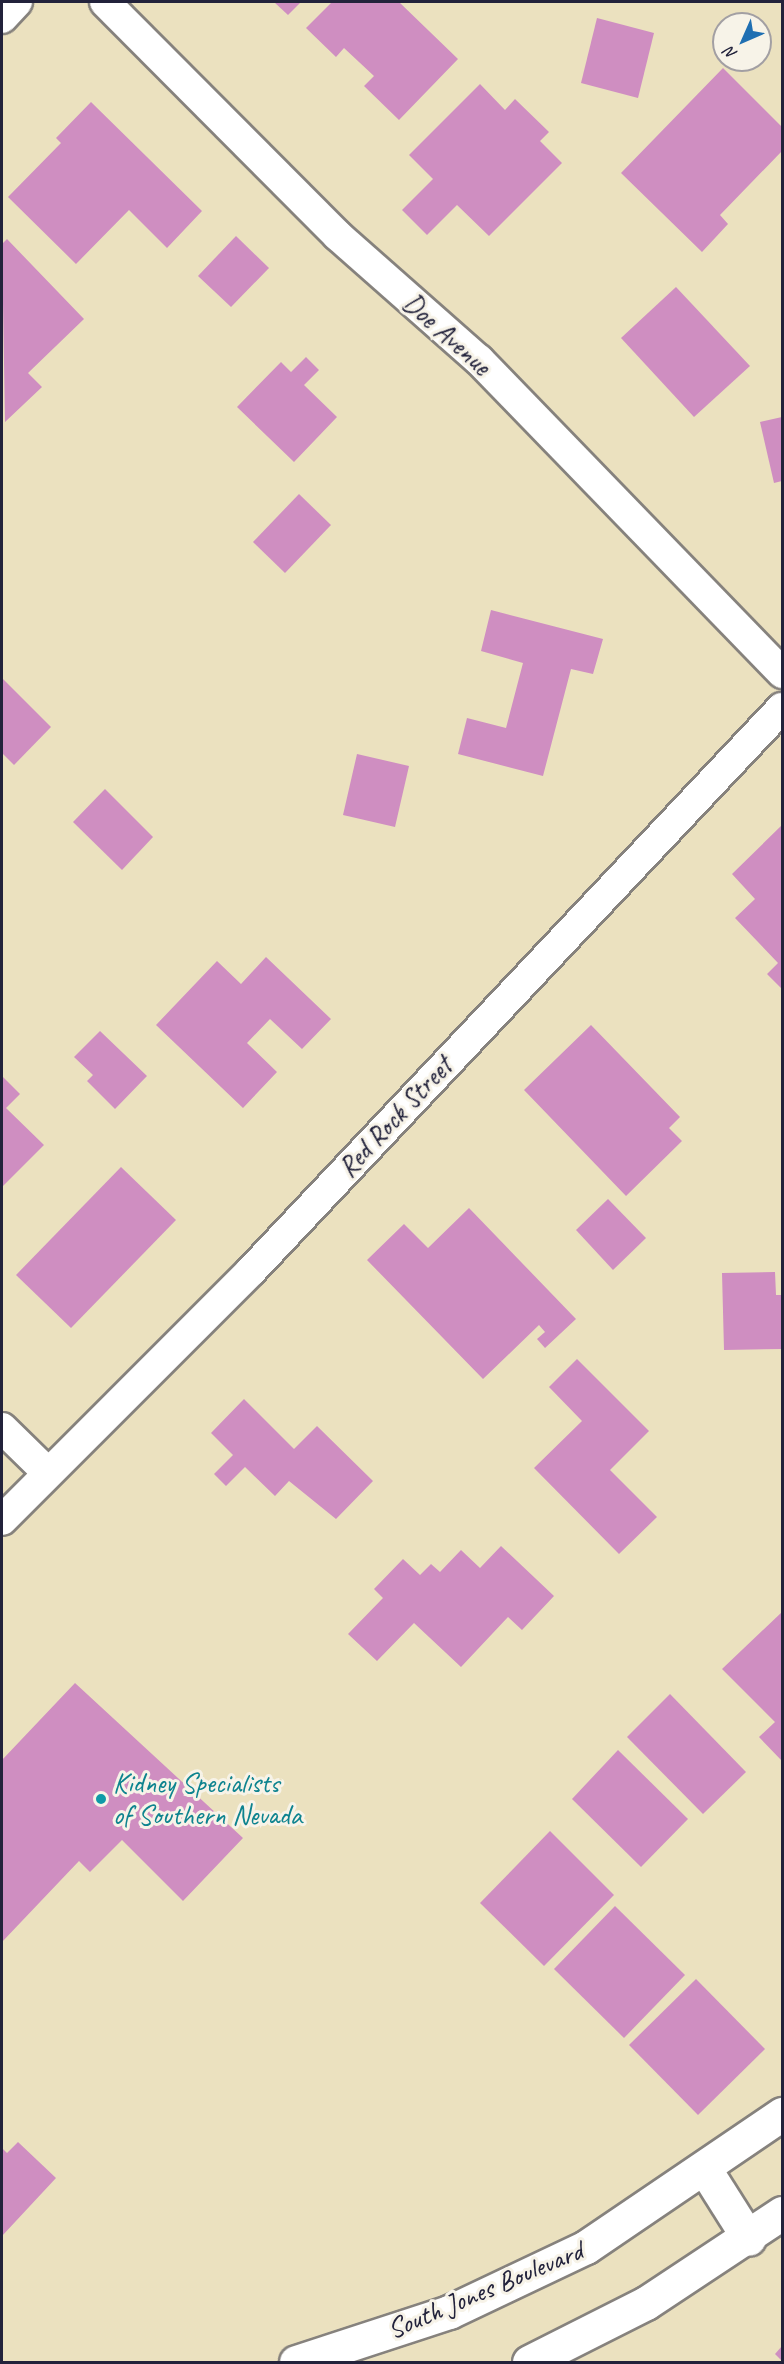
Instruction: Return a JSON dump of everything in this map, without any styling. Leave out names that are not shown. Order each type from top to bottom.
[{"type":"main road","name":"South Jones Boulevard","points":[[296,2362],[449,2312],[524,2279],[605,2236],[706,2171],[783,2114]]},
{"type":"main road","points":[[706,2171],[749,2239]]},
{"type":"main road","points":[[529,2362],[646,2303],[749,2239],[783,2213]]},
{"type":"street","points":[[2,18],[17,2]]},
{"type":"street","name":"Doe Avenue","points":[[105,2],[337,235],[479,360],[783,673]]},
{"type":"street","name":"Red Rock Street","points":[[2,1520],[47,1472],[251,1271],[783,708]]},
{"type":"street","points":[[2,1428],[47,1472]]},
{"type":"building","points":[[274,2],[301,2],[288,15]]},
{"type":"building","points":[[332,2],[399,2],[458,59],[399,120],[364,86],[374,76],[344,48],[336,57],[306,28]]},
{"type":"building","points":[[597,18],[654,33],[638,98],[581,83]]},
{"type":"building","points":[[719,72],[727,72],[782,127],[782,151],[720,215],[728,224],[702,252],[621,173]]},
{"type":"building","points":[[480,84],[505,110],[515,99],[549,132],[540,141],[562,163],[489,236],[457,205],[427,235],[402,210],[433,179],[409,155]]},
{"type":"building","points":[[91,102],[202,211],[167,248],[129,210],[76,264],[8,197],[61,143],[56,138]]},
{"type":"building","points":[[236,236],[269,268],[231,307],[198,276]]},
{"type":"building","points":[[7,239],[84,319],[28,373],[42,387],[5,422],[2,244]]},
{"type":"building","points":[[676,287],[750,366],[694,417],[621,338]]},
{"type":"building","points":[[306,357],[319,370],[304,385],[337,417],[294,462],[237,407],[281,362],[291,372]]},
{"type":"building","points":[[782,417],[782,481],[774,483],[760,422]]},
{"type":"building","points":[[299,494],[331,525],[285,573],[253,542]]},
{"type":"building","points":[[491,610],[603,639],[593,674],[571,669],[543,776],[458,754],[467,718],[506,728],[523,663],[481,651]]},
{"type":"building","points":[[2,678],[51,727],[14,765],[2,753]]},
{"type":"building","points":[[357,754],[409,766],[395,827],[343,815]]},
{"type":"building","points":[[105,789],[153,837],[122,870],[73,822]]},
{"type":"building","points":[[782,825],[782,989],[767,974],[778,963],[735,918],[755,899],[732,874]]},
{"type":"building","points":[[266,957],[331,1019],[302,1049],[270,1019],[247,1043],[277,1072],[243,1108],[156,1025],[217,961],[241,984]]},
{"type":"building","points":[[591,1025],[680,1117],[669,1128],[682,1141],[626,1196],[524,1090]]},
{"type":"building","points":[[100,1031],[147,1076],[115,1109],[87,1081],[93,1075],[74,1057]]},
{"type":"building","points":[[2,1076],[20,1094],[6,1108],[44,1145],[2,1187]]},
{"type":"building","points":[[121,1167],[176,1220],[71,1328],[16,1275]]},
{"type":"building","points":[[608,1199],[646,1238],[613,1270],[576,1230]]},
{"type":"building","points":[[469,1208],[576,1319],[545,1348],[537,1339],[545,1332],[539,1325],[483,1379],[367,1260],[404,1224],[428,1248]]},
{"type":"building","points":[[775,1272],[776,1295],[782,1295],[782,1349],[724,1350],[722,1273]]},
{"type":"building","points":[[577,1359],[649,1431],[610,1470],[657,1517],[619,1554],[534,1468],[582,1421],[549,1387]]},
{"type":"building","points":[[244,1399],[294,1449],[317,1426],[373,1481],[336,1519],[289,1481],[275,1496],[245,1467],[226,1486],[214,1474],[233,1455],[211,1433]]},
{"type":"building","points":[[501,1546],[554,1596],[522,1630],[508,1617],[461,1667],[414,1623],[377,1661],[348,1634],[383,1598],[374,1589],[403,1559],[420,1575],[431,1564],[440,1572],[461,1550],[480,1568]]},
{"type":"building","points":[[782,1612],[782,1761],[759,1737],[775,1722],[722,1669]]},
{"type":"building","name":"Kidney Specialists of Southern Nevada","points":[[75,1683],[243,1838],[183,1901],[122,1840],[90,1872],[79,1861],[2,1942],[2,1760]]},
{"type":"building","points":[[670,1694],[746,1772],[703,1814],[627,1737]]},
{"type":"building","points":[[618,1750],[688,1819],[641,1867],[572,1799]]},
{"type":"building","points":[[550,1831],[614,1895],[544,1966],[480,1903]]},
{"type":"building","points":[[615,1906],[685,1975],[624,2038],[554,1969]]},
{"type":"building","points":[[696,1979],[765,2049],[698,2115],[629,2045]]},
{"type":"building","points":[[18,2142],[56,2178],[2,2236],[2,2148],[7,2153]]},
{"type":"building","points":[[782,2346],[782,2361],[775,2354]]},
{"type":"place","name":"Kidney Specialists of Southern Nevada","points":[[101,1799]]}]
